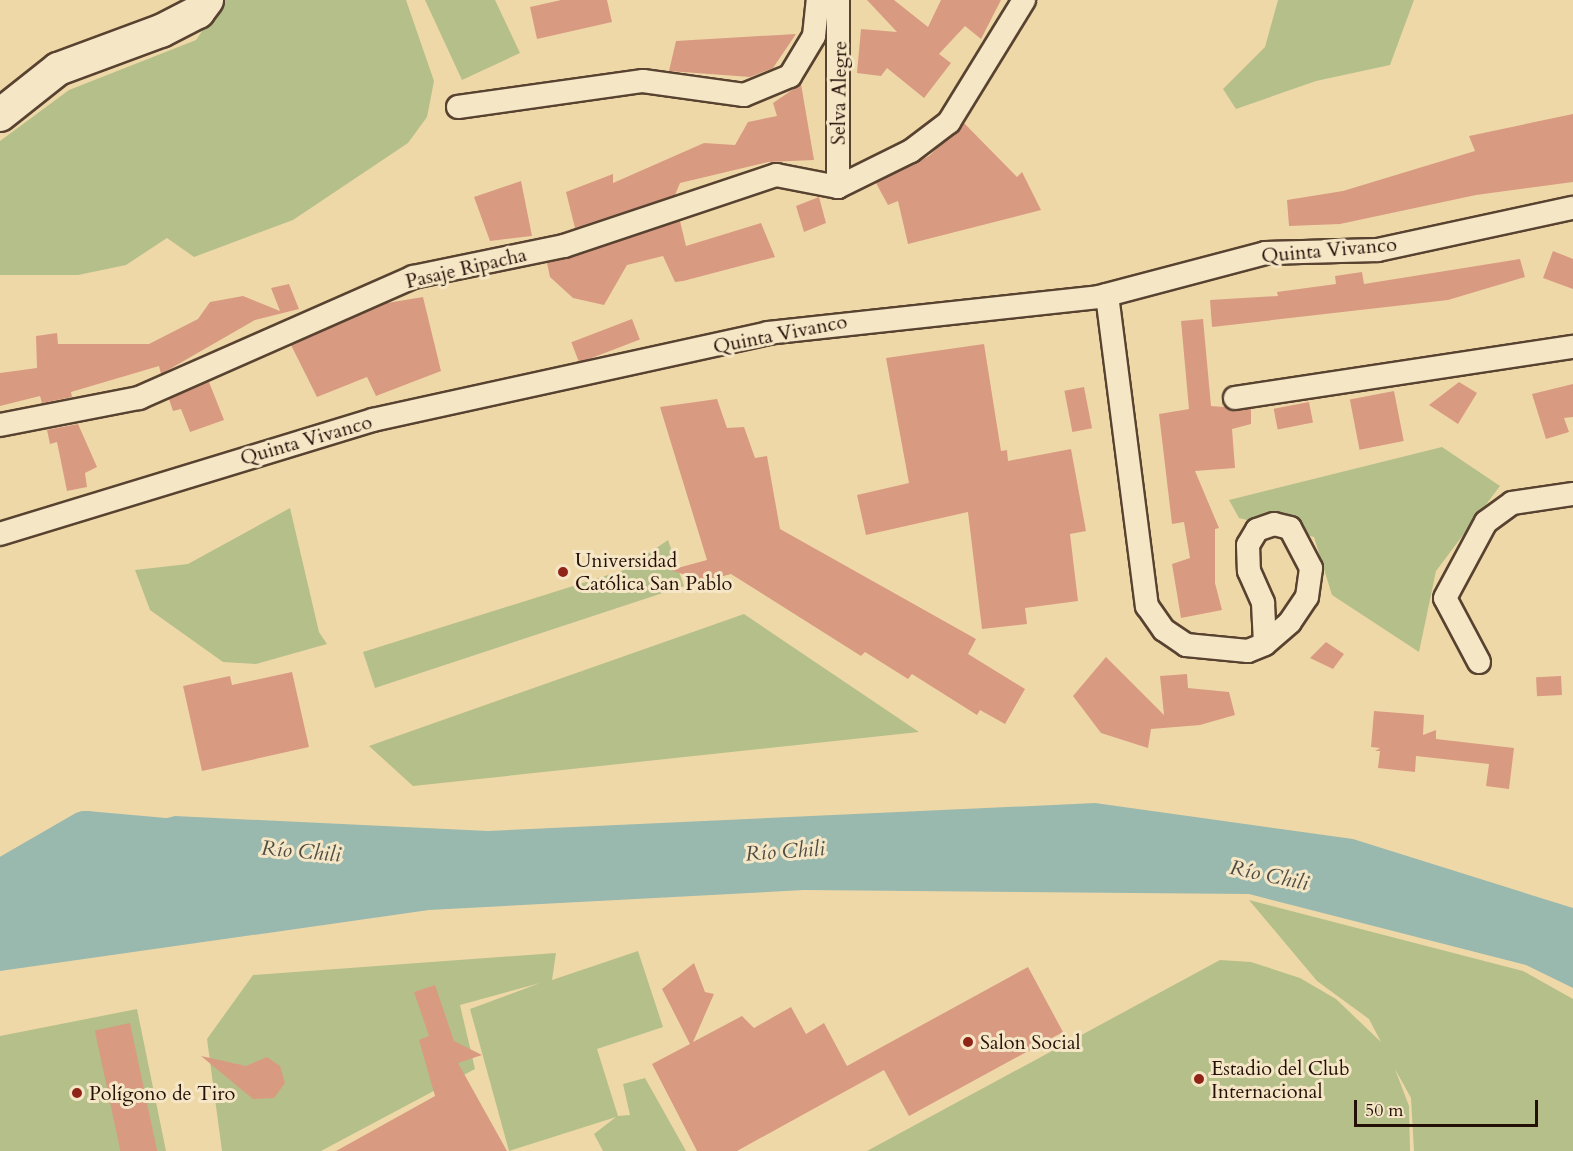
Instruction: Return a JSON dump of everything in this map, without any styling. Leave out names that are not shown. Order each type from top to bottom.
[{"type":"street","points":[[0,116],[58,69],[161,31],[198,12],[207,0]]},
{"type":"street","points":[[458,107],[643,81],[744,95],[790,76],[834,0]]},
{"type":"street","name":"Selva Alegre","points":[[834,0],[838,187]]},
{"type":"street","points":[[838,187],[911,151],[949,122],[1024,0]]},
{"type":"street","name":"Pasaje Ripacha","points":[[0,425],[139,398],[413,276],[564,246],[776,175],[838,187]]},
{"type":"street","name":"Quinta Vivanco","points":[[0,534],[373,420],[556,378],[825,323],[1107,295],[1265,253],[1378,250],[1573,208]]},
{"type":"street","points":[[1107,295],[1147,606],[1164,630],[1186,645],[1248,651],[1265,644],[1290,622],[1307,597],[1311,568],[1290,528],[1274,524],[1257,530],[1248,545],[1249,571],[1263,603],[1265,644]]},
{"type":"street","points":[[1235,398],[1573,347]]},
{"type":"street","points":[[1479,662],[1445,598],[1486,522],[1512,503],[1573,494]]},
{"type":"green space","points":[[223,0],[406,0],[434,81],[427,117],[408,143],[293,220],[194,257],[167,238],[126,265],[78,275],[0,275],[0,141],[69,90],[196,40]]},
{"type":"green space","points":[[425,0],[495,0],[520,53],[462,80]]},
{"type":"green space","points":[[1278,0],[1414,0],[1390,65],[1316,81],[1236,109],[1223,89],[1265,47]]},
{"type":"green space","points":[[1442,447],[1500,486],[1436,571],[1419,652],[1332,595],[1314,537],[1239,518],[1229,500]]},
{"type":"green space","points":[[290,508],[319,632],[327,644],[256,664],[223,662],[150,610],[135,570],[188,564]]},
{"type":"green space","points":[[668,540],[684,586],[375,688],[363,652],[624,570]]},
{"type":"green space","points":[[744,614],[919,732],[413,786],[369,746]]},
{"type":"green space","name":"Estadio del Club Internacional","points":[[1249,900],[1523,971],[1573,999],[1573,1151],[1414,1151],[1411,1098],[1395,1069],[1409,1106],[1410,1151],[867,1151],[1220,960],[1251,962],[1300,978],[1336,999],[1381,1042],[1369,1019],[1317,981]]},
{"type":"green space","points":[[638,951],[663,1027],[597,1049],[618,1116],[630,1115],[623,1084],[645,1078],[686,1151],[603,1151],[594,1134],[616,1117],[509,1151],[470,1009],[540,983],[460,1005],[475,1069],[321,1151],[222,1151],[207,1039],[253,975],[556,953],[552,980]]},
{"type":"green space","name":"Polígono de Tiro","points":[[137,1009],[166,1151],[0,1151],[0,1036]]},
{"type":"water","points":[[1095,803],[1353,839],[1573,908],[1573,988],[1526,965],[1249,894],[804,890],[429,910],[0,971],[0,859],[175,816],[488,831]]},
{"type":"building","points":[[561,0],[607,0],[612,22],[537,39],[530,7]]},
{"type":"building","points":[[867,0],[894,0],[928,27],[941,0],[1001,0],[981,39],[965,26],[939,54],[951,63],[924,98],[887,68],[881,76],[857,73],[861,29],[897,32]]},
{"type":"building","points":[[796,34],[773,68],[750,77],[669,71],[676,41]]},
{"type":"building","points":[[801,84],[814,160],[768,162],[680,183],[675,195],[575,228],[566,192],[613,174],[613,183],[704,143],[735,145],[748,122],[777,116],[773,103]]},
{"type":"building","points":[[1573,114],[1573,182],[1476,195],[1340,224],[1289,226],[1287,200],[1343,191],[1475,151],[1469,136]]},
{"type":"building","points":[[964,123],[1017,177],[1022,172],[1041,210],[908,244],[898,201],[888,205],[876,183],[929,156]]},
{"type":"building","points":[[521,181],[532,236],[490,241],[474,197]]},
{"type":"building","points":[[819,197],[826,223],[804,232],[796,206]]},
{"type":"building","points":[[680,221],[686,246],[761,223],[775,257],[675,282],[663,256],[627,265],[604,305],[573,298],[550,277],[547,263]]},
{"type":"building","points":[[1553,251],[1573,259],[1573,289],[1543,278]]},
{"type":"building","points":[[1520,259],[1525,277],[1448,300],[1212,327],[1210,300],[1278,296],[1277,292],[1336,284],[1335,276],[1362,272],[1364,284]]},
{"type":"building","points":[[289,284],[299,309],[255,320],[161,374],[159,366],[71,392],[72,397],[42,403],[40,396],[0,406],[0,373],[37,368],[36,336],[57,333],[58,344],[149,344],[198,319],[210,302],[243,296],[280,311],[271,288]]},
{"type":"building","points":[[423,297],[441,371],[376,396],[367,377],[317,397],[291,345],[387,303]]},
{"type":"building","points":[[632,319],[640,340],[579,363],[571,342]]},
{"type":"building","points":[[1203,319],[1211,406],[1251,409],[1251,424],[1232,429],[1235,468],[1195,471],[1219,528],[1215,529],[1215,583],[1222,610],[1181,618],[1172,564],[1190,558],[1184,522],[1172,524],[1159,414],[1189,409],[1181,321]]},
{"type":"building","points":[[984,344],[1001,451],[1007,450],[1008,461],[1071,449],[1086,531],[1070,534],[1078,601],[1025,608],[1027,624],[982,629],[968,512],[866,535],[857,495],[909,483],[886,358]]},
{"type":"building","points":[[209,382],[224,420],[190,432],[181,409],[173,411],[169,399]]},
{"type":"building","points":[[1459,382],[1477,393],[1458,424],[1429,405]]},
{"type":"building","points":[[1573,384],[1573,417],[1564,418],[1569,432],[1546,439],[1532,394]]},
{"type":"building","points":[[1084,387],[1092,428],[1072,432],[1064,391]]},
{"type":"building","points":[[1394,391],[1404,441],[1360,450],[1350,400]]},
{"type":"building","name":"Universidad Católica San Pablo","points":[[717,399],[727,428],[744,427],[755,458],[767,456],[780,529],[976,639],[968,654],[1025,689],[1005,724],[980,710],[977,715],[912,674],[908,679],[865,652],[861,656],[731,574],[705,581],[670,570],[707,560],[660,407]]},
{"type":"building","points":[[1309,402],[1313,423],[1278,429],[1274,409]]},
{"type":"building","points":[[78,424],[97,467],[85,473],[87,487],[67,491],[57,442],[50,444],[47,430]]},
{"type":"building","points":[[1326,642],[1344,654],[1333,669],[1310,658]]},
{"type":"building","points":[[1106,657],[1164,715],[1160,676],[1187,674],[1188,688],[1229,692],[1235,715],[1200,725],[1151,729],[1148,748],[1101,733],[1073,696]]},
{"type":"building","points":[[292,672],[309,747],[202,771],[183,686],[230,676],[232,685]]},
{"type":"building","points":[[1561,676],[1562,695],[1537,696],[1536,677]]},
{"type":"building","points":[[1374,711],[1424,715],[1423,735],[1436,730],[1436,739],[1514,748],[1509,789],[1486,786],[1489,764],[1416,756],[1415,772],[1378,768],[1380,751],[1375,751],[1380,748],[1371,747]]},
{"type":"building","points":[[694,963],[705,992],[714,994],[693,1042],[742,1016],[754,1028],[791,1007],[806,1034],[824,1023],[847,1066],[1028,967],[1063,1032],[909,1116],[884,1070],[737,1151],[697,1151],[652,1064],[690,1044],[662,989]]},
{"type":"building","points":[[435,985],[454,1041],[482,1055],[458,1063],[507,1151],[336,1151],[435,1096],[419,1040],[429,1036],[414,992]]},
{"type":"building","points":[[130,1023],[157,1151],[120,1151],[95,1030]]},
{"type":"building","points":[[201,1056],[246,1066],[267,1057],[280,1066],[285,1083],[274,1098],[253,1099]]},
{"type":"waterway","name":"Río Chili","points":[[0,882],[85,833],[164,840]]},
{"type":"place","name":"Universidad Católica San Pablo","points":[[563,572]]},
{"type":"place","name":"Salon Social","points":[[968,1042]]},
{"type":"place","name":"Estadio del Club Internacional","points":[[1199,1079]]},
{"type":"place","name":"Polígono de Tiro","points":[[77,1093]]}]
